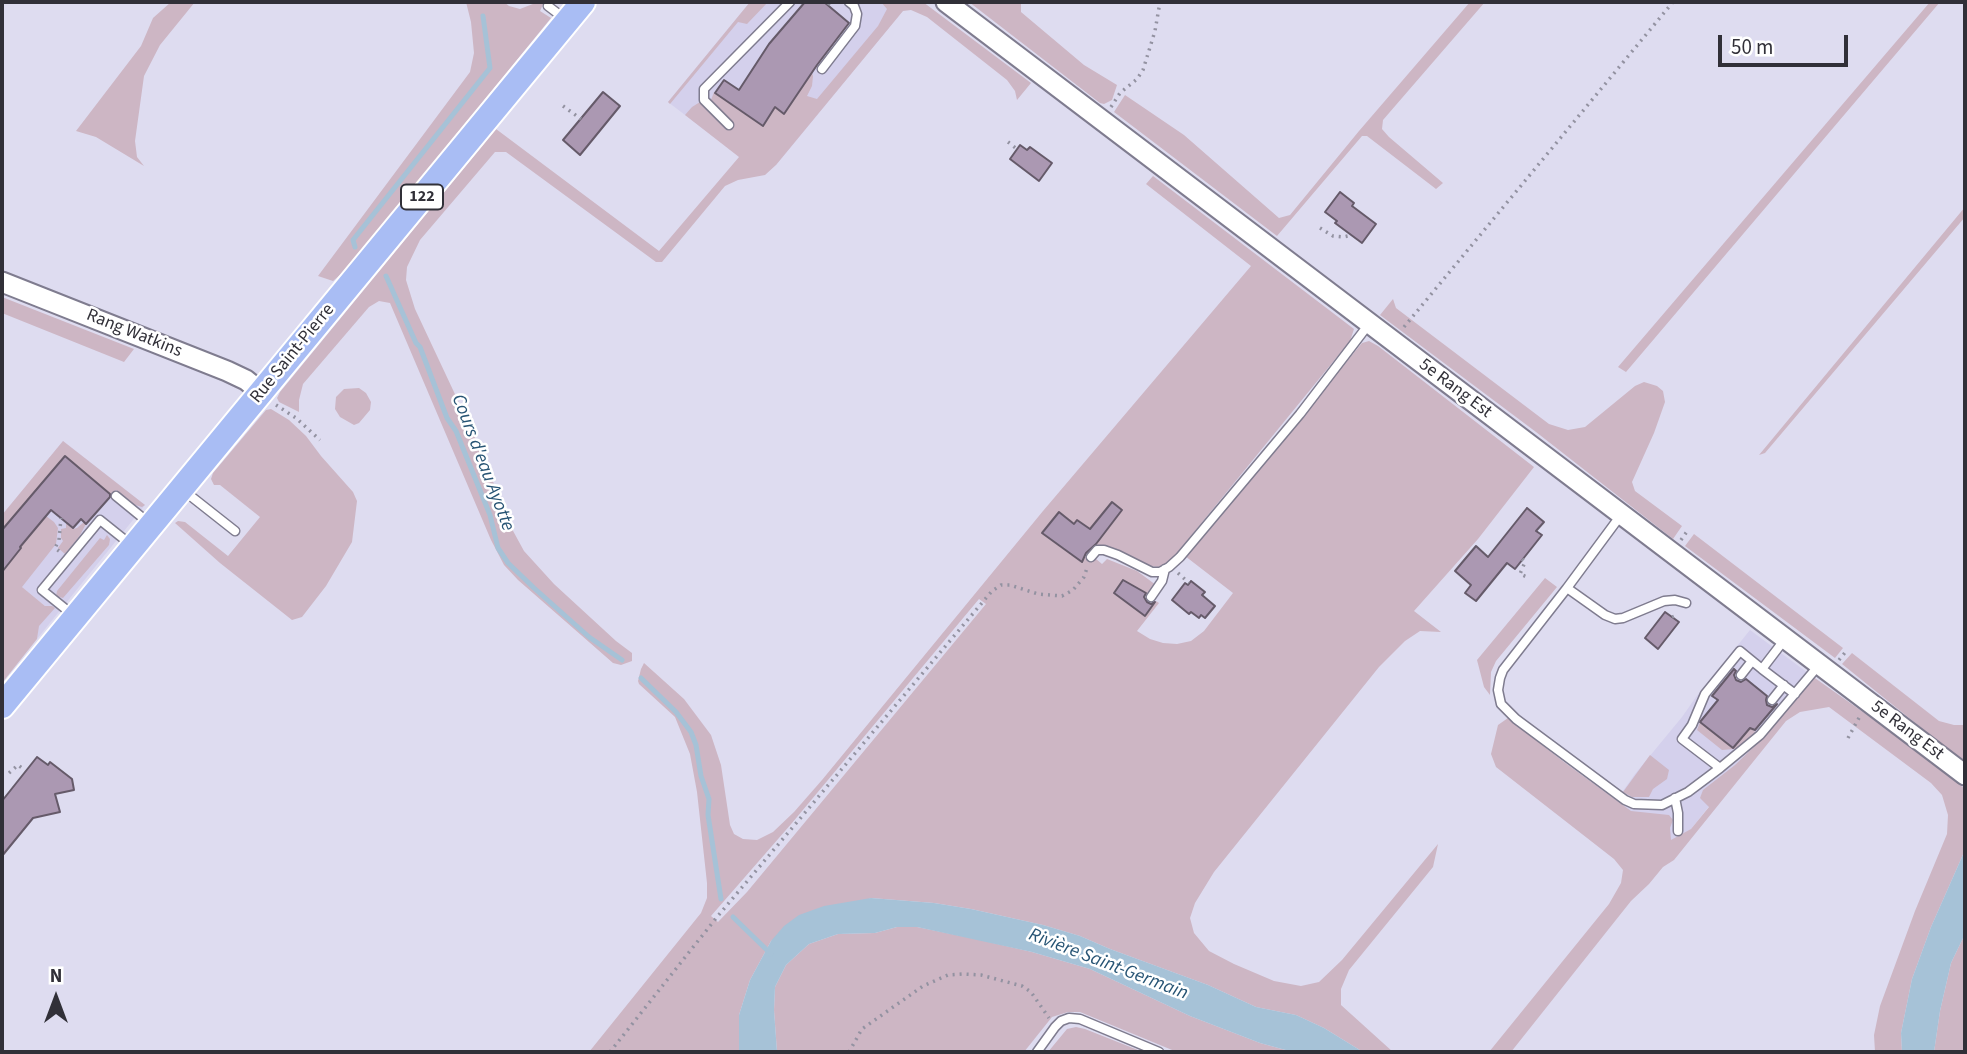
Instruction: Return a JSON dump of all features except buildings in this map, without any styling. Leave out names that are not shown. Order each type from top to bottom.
[{"type":"main road","name":"Rue Saint-Pierre","points":[[2,706],[262,393],[566,10]]},
{"type":"street","name":"5e Rang Est","points":[[946,2],[1965,775]]},
{"type":"street","name":"Rang Watkins","points":[[2,282],[227,371],[246,380],[262,393]]},
{"type":"lane","points":[[729,125],[704,100],[704,89],[790,2]]},
{"type":"lane","points":[[822,69],[855,26],[857,14],[849,2]]},
{"type":"lane","points":[[1091,557],[1097,551],[1104,550],[1152,572],[1160,572],[1180,557],[1300,414],[1369,324]]},
{"type":"lane","points":[[182,489],[235,531]]},
{"type":"lane","points":[[116,496],[152,525]]},
{"type":"lane","points":[[1621,515],[1503,670],[1498,690],[1501,704],[1516,719],[1625,800],[1634,804],[1662,805],[1688,792],[1760,735],[1819,664]]},
{"type":"lane","points":[[76,617],[43,590],[100,520],[134,547]]},
{"type":"lane","points":[[1151,597],[1162,581],[1165,569]]},
{"type":"lane","points":[[1567,588],[1615,620],[1664,601],[1686,603]]},
{"type":"lane","points":[[1762,669],[1785,639]]},
{"type":"lane","points":[[1720,768],[1682,739],[1692,725],[1705,694],[1740,651],[1796,694]]},
{"type":"lane","points":[[1741,675],[1752,661]]},
{"type":"lane","points":[[1772,700],[1784,685]]},
{"type":"lane","points":[[1675,798],[1678,831]]},
{"type":"lane","points":[[1037,1052],[1055,1027],[1069,1018],[1080,1019],[1159,1052]]},
{"type":"path","points":[[1100,118],[1143,70],[1155,31],[1160,2]]},
{"type":"path","points":[[1393,341],[1673,2]]},
{"type":"path","points":[[563,106],[581,119]]},
{"type":"path","points":[[1008,142],[1017,149]]},
{"type":"path","points":[[1320,228],[1334,236],[1352,236]]},
{"type":"path","points":[[262,393],[320,440]]},
{"type":"path","points":[[61,518],[59,540],[55,548],[68,559]]},
{"type":"path","points":[[610,1052],[717,917],[992,592],[1001,584],[1038,594],[1062,596],[1073,590],[1084,577],[1091,557]]},
{"type":"path","points":[[1522,559],[1525,562],[1520,575],[1527,577]]},
{"type":"path","points":[[1847,738],[1869,703]]},
{"type":"path","points":[[2,773],[9,773],[18,765],[22,768]]},
{"type":"path","points":[[849,1052],[862,1030],[923,986],[948,975],[981,975],[1022,986],[1031,992],[1055,1027]]},
{"type":"shaded area","points":[[171,2],[195,2],[160,45],[144,76],[135,141],[137,157],[144,166],[96,137],[76,131],[141,46],[153,18]]},
{"type":"shaded area","points":[[466,2],[504,2],[520,9],[544,2],[540,11],[551,18],[347,269],[333,281],[318,276],[470,72],[474,53]]},
{"type":"shaded area","points":[[750,2],[910,2],[776,165],[740,157],[668,102]]},
{"type":"shaded area","points":[[750,2],[768,2],[747,24],[738,22],[670,104],[668,102]]},
{"type":"shaded area","points":[[881,2],[923,2],[1031,83],[1017,100],[1015,91],[1007,80],[927,17],[911,10],[903,11],[776,165],[765,175],[738,180],[725,186],[662,262],[656,262],[506,152],[495,152],[420,240],[407,267],[406,280],[415,309],[484,456],[506,518],[524,551],[554,584],[632,653],[632,661],[621,665],[613,663],[504,565],[390,303],[379,301],[369,307],[303,384],[299,412],[279,402],[277,398],[280,392],[496,129],[659,251],[739,157],[685,115],[692,107],[700,102],[730,130],[734,126],[714,107],[711,100],[714,92],[763,126],[775,107],[784,114],[812,73],[812,86],[807,96],[817,99],[878,26],[887,9]]},
{"type":"shaded area","points":[[969,2],[1021,2],[1021,12],[1084,65],[1117,85],[1112,100],[1100,103]]},
{"type":"shaded area","points":[[1470,2],[1485,2],[1383,120],[1382,129],[1389,137],[1443,183],[1436,189],[1367,136],[1362,136],[1277,236],[1114,112],[1125,95],[1184,135],[1279,218],[1290,215]]},
{"type":"shaded area","points":[[1930,2],[1940,2],[1626,372],[1618,367]]},
{"type":"shaded area","points":[[1153,176],[1354,329],[1350,341],[1168,564],[1148,566],[1114,548],[1094,545],[1090,529],[1059,545],[1081,562],[1089,553],[1102,564],[1107,559],[1137,571],[1156,585],[1147,595],[1123,580],[1114,592],[1145,616],[1156,601],[1159,603],[1137,631],[1150,639],[1177,644],[1191,641],[1204,631],[1233,593],[1185,556],[1362,343],[1369,341],[1378,346],[1534,467],[1478,539],[1414,611],[1441,632],[1420,631],[1405,641],[1379,667],[1214,872],[1195,903],[1190,918],[1194,933],[1209,951],[1234,964],[1274,981],[1301,986],[1319,982],[1342,960],[1438,844],[1433,867],[1349,970],[1341,989],[1341,1005],[1393,1052],[1363,1052],[1324,1028],[1296,1015],[1256,1007],[1208,985],[1080,936],[1043,925],[934,903],[871,898],[771,941],[750,980],[739,1015],[739,1052],[589,1052],[701,913],[707,898],[697,792],[690,754],[675,717],[639,684],[644,663],[684,699],[711,735],[721,765],[730,825],[734,834],[743,839],[757,840],[773,832],[822,780],[1043,511],[1251,266],[1146,184]],"holes":[[[1059,512],[1068,519],[1052,540],[1042,532]],[[979,599],[986,604],[747,892],[718,922],[711,916]]]},
{"type":"shaded area","points":[[1965,207],[1965,217],[1765,453],[1759,455]]},
{"type":"shaded area","points":[[2,297],[134,349],[124,362],[2,313]]},
{"type":"shaded area","points":[[1393,299],[1396,308],[1549,424],[1568,430],[1585,427],[1635,386],[1644,382],[1663,391],[1665,402],[1632,482],[1635,491],[1682,526],[1673,539],[1380,315]]},
{"type":"shaded area","points":[[359,388],[371,402],[370,410],[354,425],[340,417],[335,409],[336,397],[344,389]]},
{"type":"shaded area","points":[[271,409],[289,420],[306,436],[353,492],[357,501],[352,542],[326,586],[302,617],[292,620],[175,523],[185,522],[228,556],[260,517],[220,485],[214,485],[211,479],[213,473],[266,410]]},
{"type":"shaded area","points":[[63,441],[145,505],[37,639],[45,606],[2,571],[2,515]]},
{"type":"shaded area","points":[[63,441],[145,505],[135,505],[116,490],[111,495],[65,456],[26,540],[46,516],[58,528],[56,544],[22,587],[45,606],[55,608],[39,626],[37,639],[2,683],[2,571],[14,557],[2,547],[2,515]]},
{"type":"shaded area","points":[[84,522],[86,524],[79,537],[65,554],[58,548],[63,541],[61,529],[66,528],[66,523],[73,529]]},
{"type":"shaded area","points":[[1694,534],[1843,648],[1835,658],[1685,546]]},
{"type":"shaded area","points":[[107,535],[110,539],[109,545],[63,598],[56,596],[57,591],[100,538],[104,540]]},
{"type":"shaded area","points":[[1545,578],[1557,587],[1496,661],[1491,672],[1490,695],[1484,687],[1477,660]]},
{"type":"shaded area","points":[[1750,630],[1812,676],[1691,829],[1664,859],[1608,812]]},
{"type":"shaded area","points":[[1852,653],[1939,721],[1965,725],[1965,763],[1842,664]]},
{"type":"shaded area","points":[[1812,676],[1921,753],[1965,789],[1965,850],[1931,927],[1912,979],[1901,1033],[1902,1052],[1875,1052],[1874,1035],[1880,1006],[1947,834],[1948,815],[1942,795],[1931,783],[1829,707],[1800,712],[1786,721],[1674,860],[1663,867],[1631,901],[1511,1052],[1489,1052],[1609,904],[1621,883],[1623,870],[1614,859],[1496,767],[1491,754],[1498,725],[1508,718],[1631,811],[1669,815],[1673,820],[1670,828],[1671,840],[1691,829],[1709,807],[1700,798],[1703,790],[1761,740]]},
{"type":"shaded area","points":[[1700,722],[1733,748],[1750,728],[1757,733],[1735,749],[1722,750],[1697,730]]},
{"type":"shaded area","points":[[1650,755],[1669,770],[1667,779],[1653,789],[1649,797],[1632,797],[1623,792]]},
{"type":"shaded area","points":[[897,927],[917,927],[976,939],[1090,969],[1190,1016],[1260,1043],[1293,1052],[1177,1052],[1080,1012],[1068,1012],[1052,1017],[1024,1052],[777,1052],[775,987],[786,965],[809,944],[838,934],[875,933]]},
{"type":"shaded area","points":[[1965,934],[1965,1052],[1934,1052],[1951,963]]},
{"type":"shaded area","points":[[1076,1027],[1143,1052],[1048,1052],[1067,1029]]},
{"type":"water","points":[[1965,850],[1965,934],[1951,963],[1934,1052],[1902,1052],[1901,1033],[1912,979],[1931,927]]},
{"type":"water","name":"Rivière Saint-Germain","points":[[871,898],[971,909],[1080,936],[1208,985],[1256,1007],[1296,1015],[1324,1028],[1363,1052],[1293,1052],[1260,1043],[1190,1016],[1090,969],[1032,952],[917,927],[897,927],[875,933],[838,934],[809,944],[786,965],[775,987],[777,1052],[739,1052],[739,1015],[750,980],[771,941],[784,926],[799,915],[824,906]]},
{"type":"waterway","name":"Cours d'eau Ayotte","points":[[355,247],[353,240],[490,68],[483,16]]},
{"type":"waterway","name":"Cours d'eau Ayotte","points":[[386,276],[420,347],[447,418],[456,431],[490,515],[498,548],[508,563],[534,588],[589,637],[622,660]]},
{"type":"waterway","name":"Cours d'eau Ayotte","points":[[641,678],[676,712],[691,732],[696,745],[701,776],[709,799],[708,815],[721,899]]},
{"type":"waterway","name":"Cours d'eau Ayotte","points":[[733,917],[771,954]]}]
